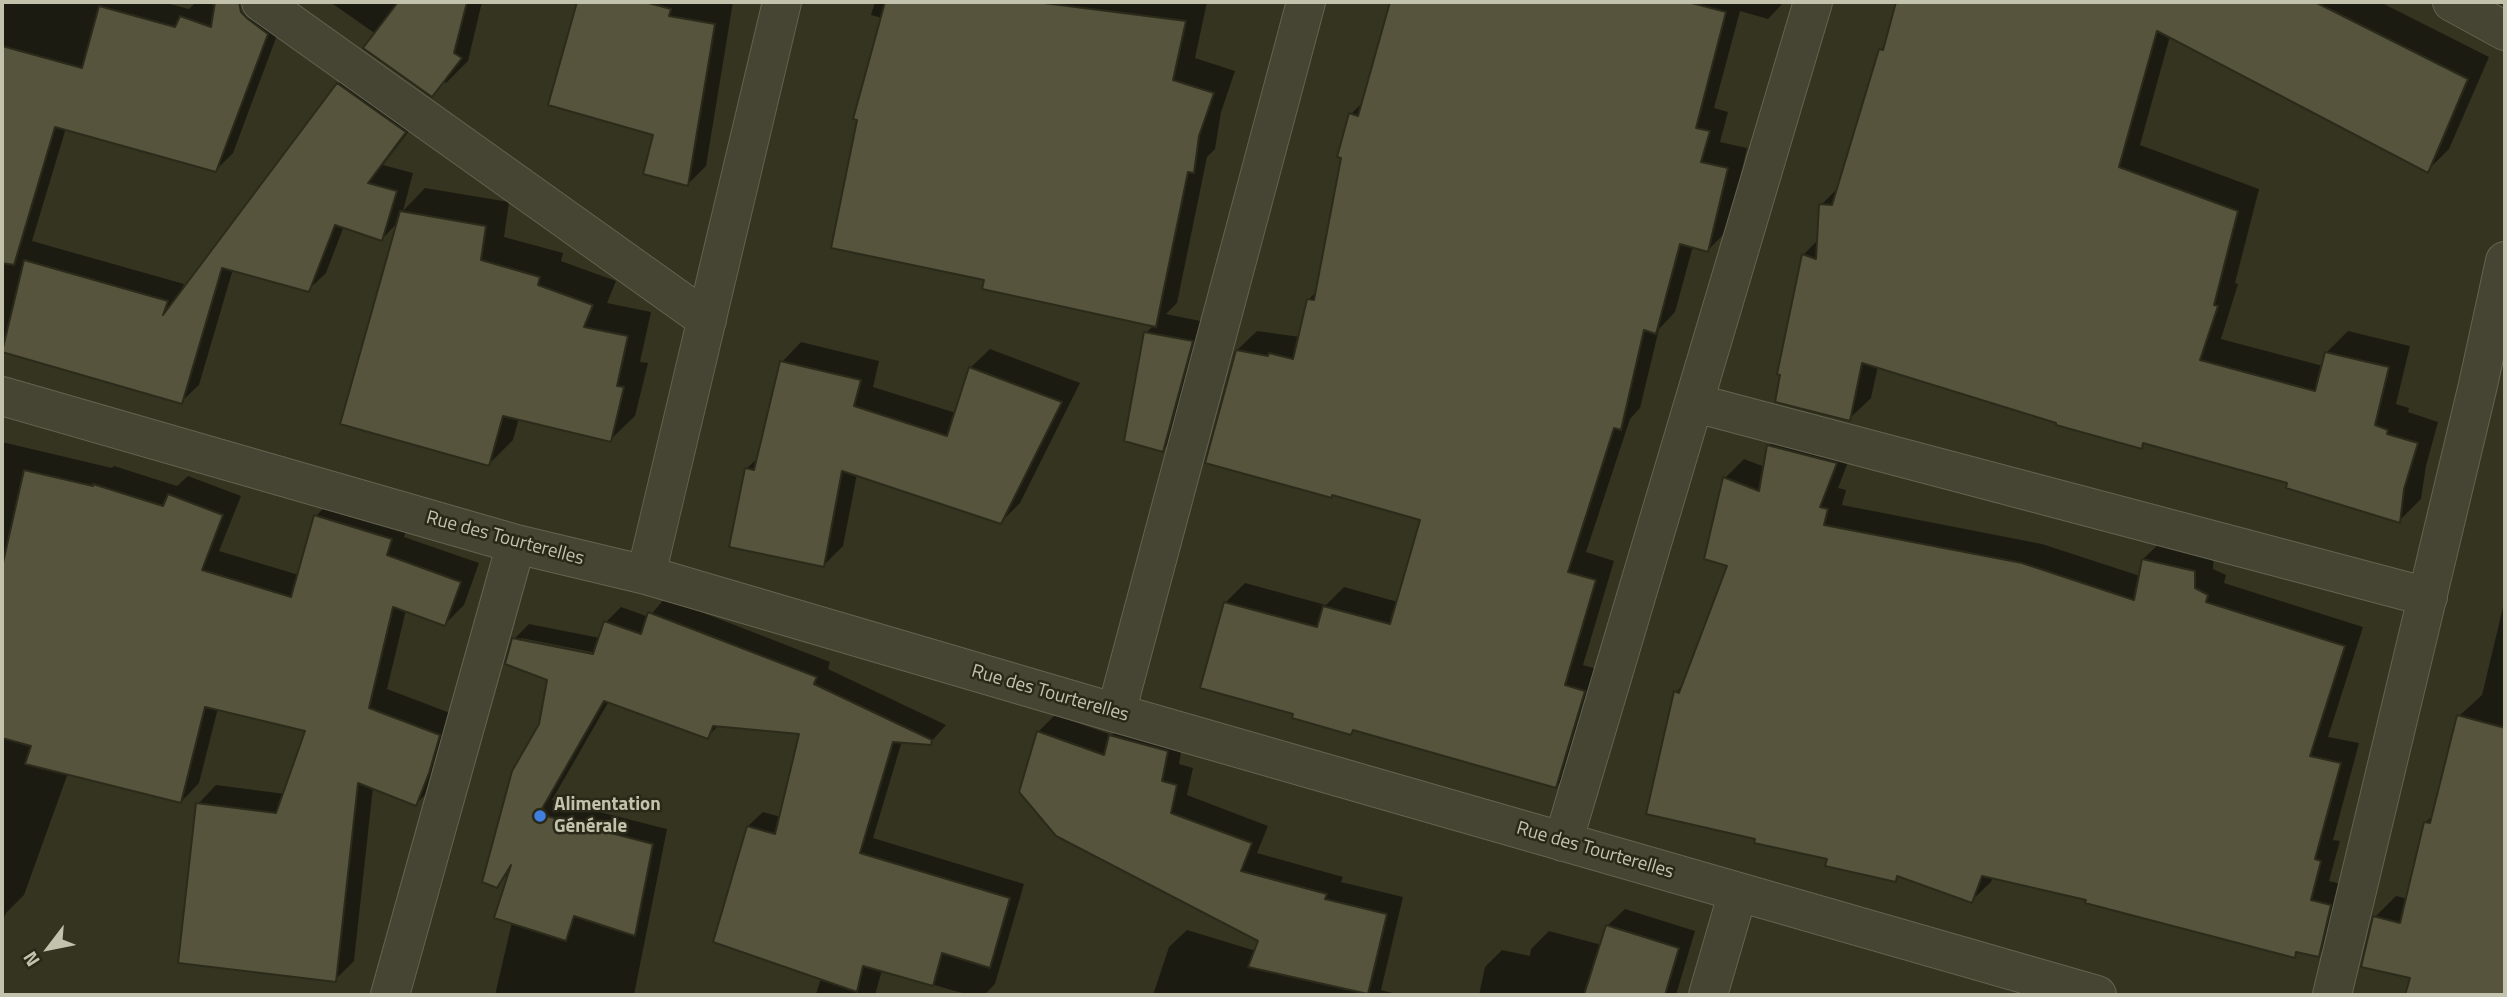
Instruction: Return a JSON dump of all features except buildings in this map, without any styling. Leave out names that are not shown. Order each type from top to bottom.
[{"type":"street","points":[[261,2],[707,320]]},
{"type":"street","points":[[646,575],[782,2]]},
{"type":"street","points":[[1116,713],[1306,2]]},
{"type":"street","points":[[1563,842],[1813,2]]},
{"type":"street","points":[[2452,2],[2505,31]]},
{"type":"street","points":[[2332,995],[2428,597],[2505,261]]},
{"type":"street","name":"Rue des Tourterelles","points":[[2,396],[516,544],[646,575],[2097,995]]},
{"type":"street","points":[[1695,403],[2428,597]]},
{"type":"street","points":[[390,995],[516,544]]},
{"type":"street","points":[[1708,995],[1738,892]]},
{"type":"place","name":"Alimentation Générale","points":[[540,816]]}]
